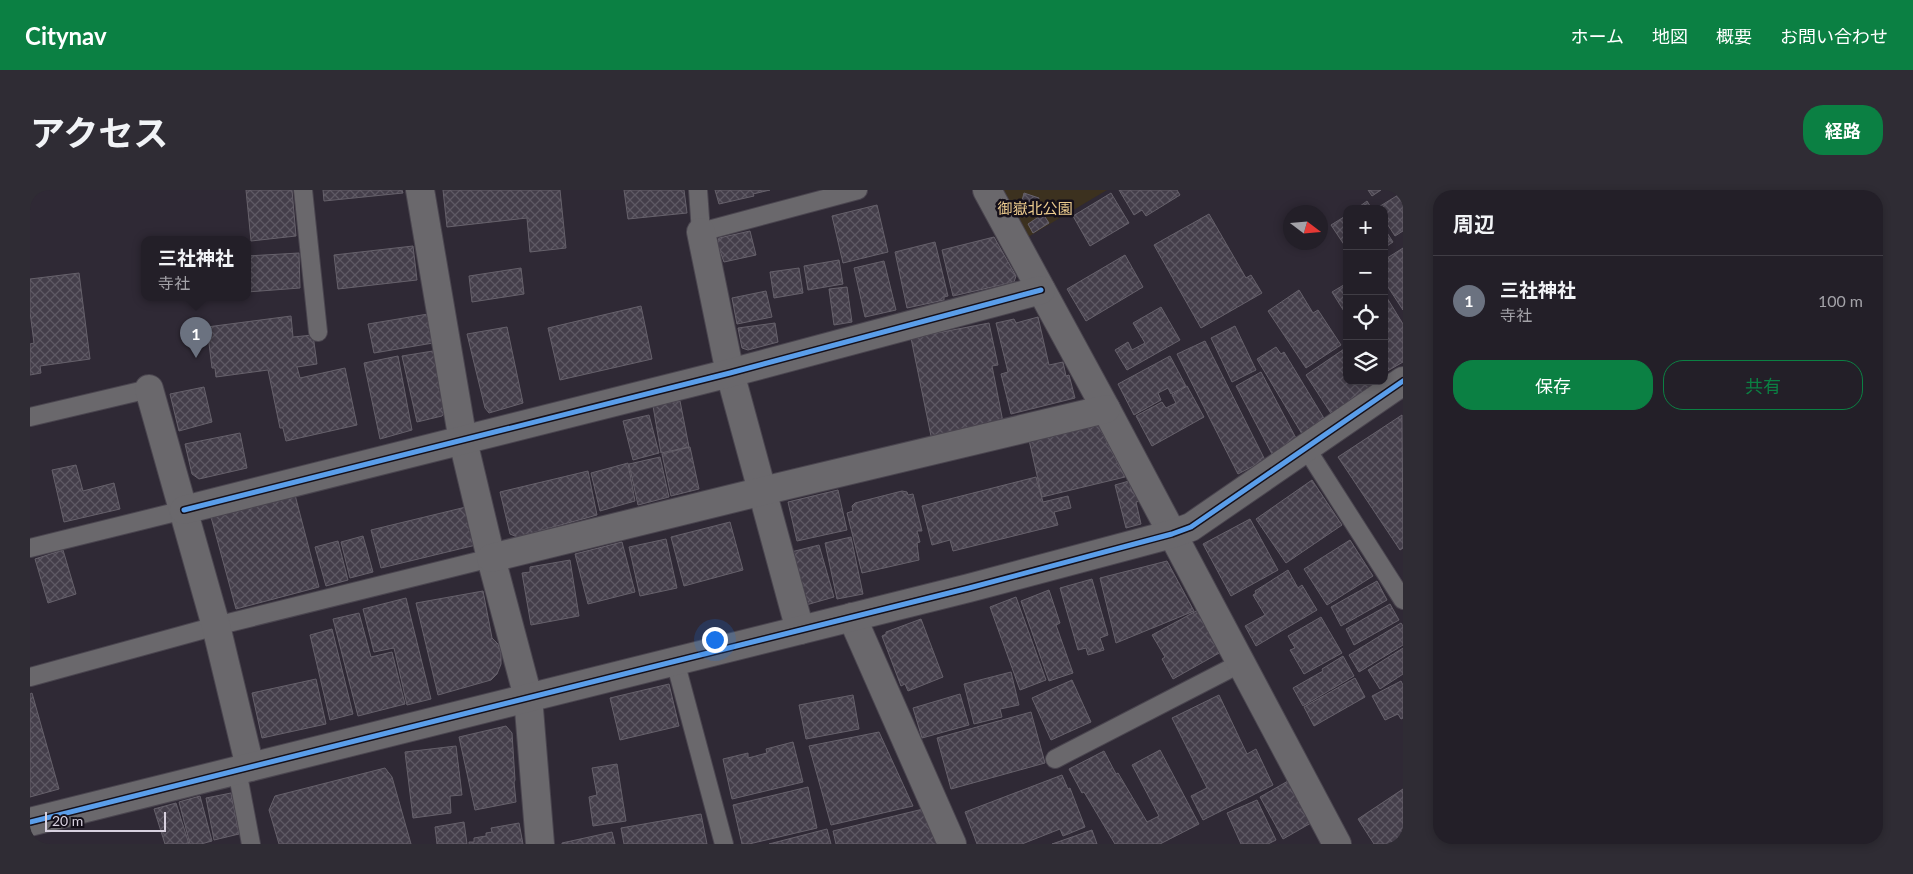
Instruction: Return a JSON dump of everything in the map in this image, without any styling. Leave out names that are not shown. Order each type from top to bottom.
[{"type":"street","points":[[420,190],[463,440],[491,558],[528,697],[540,844]]},
{"type":"street","points":[[987,190],[1106,409],[1337,844]]},
{"type":"street","points":[[701,232],[730,373],[800,630]]},
{"type":"street","points":[[184,510],[730,373],[1041,290]]},
{"type":"street","points":[[30,822],[970,588],[1172,534],[1191,526],[1403,381]]},
{"type":"street","points":[[149,389],[216,626],[244,768]]},
{"type":"street","points":[[491,558],[763,490],[1106,409]]},
{"type":"street","points":[[852,617],[952,844]]},
{"type":"lane","points":[[303,190],[318,332]]},
{"type":"lane","points":[[698,190],[701,232],[858,190]]},
{"type":"lane","points":[[30,417],[149,389]]},
{"type":"lane","points":[[1306,448],[1403,600]]},
{"type":"lane","points":[[30,548],[184,510]]},
{"type":"lane","points":[[30,676],[216,626],[491,558]]},
{"type":"lane","points":[[675,661],[724,844]]},
{"type":"lane","points":[[1055,758],[1241,663]]},
{"type":"lane","points":[[244,768],[252,844]]},
{"type":"green space","name":"御嶽北公園","points":[[1002,190],[1107,190],[1028,237]]},
{"type":"building","points":[[246,190],[292,190],[296,236],[251,241]]},
{"type":"building","points":[[323,190],[402,190],[403,193],[324,201]]},
{"type":"building","points":[[443,190],[560,190],[566,248],[530,252],[527,218],[447,227]]},
{"type":"building","points":[[624,190],[684,190],[687,213],[628,219]]},
{"type":"building","points":[[715,190],[770,190],[753,194],[754,196],[719,204]]},
{"type":"building","points":[[1119,190],[1177,190],[1180,195],[1146,216],[1142,210],[1134,215]]},
{"type":"building","points":[[1368,190],[1381,190],[1372,196]]},
{"type":"building","points":[[1403,192],[1403,231],[1395,236],[1388,225],[1388,205],[1382,205]]},
{"type":"building","points":[[1024,193],[1039,198],[1034,212],[1020,208]]},
{"type":"building","points":[[1111,193],[1129,223],[1090,246],[1073,216]]},
{"type":"building","points":[[1367,201],[1370,205],[1362,205]]},
{"type":"building","points":[[877,205],[888,252],[843,263],[832,216]]},
{"type":"building","points":[[1043,214],[1049,223],[1033,233],[1028,224]]},
{"type":"building","points":[[1209,214],[1246,278],[1251,275],[1262,293],[1201,328],[1154,245]]},
{"type":"building","points":[[1343,218],[1343,243],[1331,225]]},
{"type":"building","points":[[750,231],[756,255],[724,262],[717,243],[719,238]]},
{"type":"building","points":[[1388,234],[1393,242],[1388,245]]},
{"type":"building","points":[[994,237],[1016,276],[1014,282],[953,296],[942,250]]},
{"type":"building","points":[[935,242],[948,296],[944,297],[944,300],[907,308],[895,252]]},
{"type":"building","points":[[413,246],[417,280],[338,289],[334,255]]},
{"type":"building","points":[[1403,248],[1403,310],[1388,287],[1388,257]]},
{"type":"building","points":[[299,253],[300,288],[251,292],[251,256]]},
{"type":"building","points":[[1125,255],[1143,287],[1086,321],[1067,289]]},
{"type":"building","points":[[839,260],[843,284],[808,290],[804,266]]},
{"type":"building","points":[[884,261],[896,310],[865,317],[854,268]]},
{"type":"building","points":[[521,268],[524,294],[472,302],[469,276]]},
{"type":"building","points":[[799,268],[803,293],[774,298],[770,272]]},
{"type":"building","points":[[79,273],[90,359],[40,366],[41,373],[30,375],[30,344],[34,343],[30,312],[30,279]]},
{"type":"building","points":[[1343,285],[1343,310],[1332,292]]},
{"type":"building","points":[[847,287],[852,322],[834,325],[829,289]]},
{"type":"building","points":[[1299,290],[1313,313],[1318,310],[1341,345],[1306,368],[1268,311]]},
{"type":"building","points":[[766,291],[772,317],[737,324],[732,298]]},
{"type":"building","points":[[1388,300],[1403,324],[1403,362],[1388,371]]},
{"type":"building","points":[[641,306],[652,359],[560,380],[548,328]]},
{"type":"building","points":[[1161,307],[1180,340],[1127,370],[1115,350],[1128,342],[1132,350],[1145,343],[1133,323]]},
{"type":"building","points":[[428,314],[433,343],[374,353],[368,324]]},
{"type":"building","points":[[291,316],[293,337],[313,335],[317,364],[297,367],[300,378],[345,368],[357,425],[286,441],[283,428],[280,428],[268,370],[216,377],[215,368],[212,368],[207,327]]},
{"type":"building","points":[[1038,317],[1049,365],[1063,362],[1066,376],[1069,375],[1075,398],[1011,414],[1001,374],[1008,372],[996,323],[1014,319],[1016,323]]},
{"type":"building","points":[[775,323],[778,342],[748,350],[742,348],[738,328]]},
{"type":"building","points":[[989,323],[998,365],[992,366],[1003,422],[931,436],[911,338]]},
{"type":"building","points":[[1235,326],[1256,370],[1232,382],[1211,338]]},
{"type":"building","points":[[507,327],[523,403],[489,413],[485,408],[467,334]]},
{"type":"building","points":[[1205,341],[1265,460],[1238,474],[1177,354]]},
{"type":"building","points":[[1276,347],[1281,354],[1284,352],[1325,420],[1302,434],[1257,359]]},
{"type":"building","points":[[1343,350],[1343,385],[1373,385],[1374,387],[1332,415],[1306,375]]},
{"type":"building","points":[[433,351],[446,410],[442,416],[417,422],[402,356]]},
{"type":"building","points":[[398,356],[412,430],[380,439],[364,363]]},
{"type":"building","points":[[1170,356],[1186,386],[1171,394],[1168,388],[1158,393],[1161,400],[1134,415],[1118,384]]},
{"type":"building","points":[[1261,372],[1297,440],[1272,454],[1236,386]]},
{"type":"building","points":[[1187,386],[1204,417],[1152,446],[1136,416],[1162,402],[1166,408],[1176,403],[1172,395]]},
{"type":"building","points":[[204,387],[212,422],[179,431],[170,394]]},
{"type":"building","points":[[680,401],[689,447],[661,453],[653,406]]},
{"type":"building","points":[[649,415],[659,453],[633,460],[623,421]]},
{"type":"building","points":[[1402,415],[1403,548],[1400,550],[1338,457]]},
{"type":"building","points":[[1092,424],[1093,427],[1098,425],[1125,477],[1042,497],[1029,440]]},
{"type":"building","points":[[240,433],[247,468],[199,479],[192,474],[185,444]]},
{"type":"building","points":[[690,447],[699,489],[671,496],[662,454]]},
{"type":"building","points":[[660,457],[669,497],[638,505],[629,464]]},
{"type":"building","points":[[628,463],[635,501],[600,511],[591,473]]},
{"type":"building","points":[[76,465],[83,491],[114,483],[120,509],[64,522],[52,470]]},
{"type":"building","points":[[588,471],[597,515],[517,537],[510,534],[500,492]]},
{"type":"building","points":[[1036,477],[1043,502],[1068,496],[1071,508],[1054,512],[1058,525],[953,551],[950,540],[932,545],[922,506]]},
{"type":"building","points":[[1312,480],[1342,525],[1286,563],[1256,519]]},
{"type":"building","points":[[1129,481],[1132,492],[1135,492],[1140,501],[1136,502],[1141,524],[1126,528],[1115,485]]},
{"type":"building","points":[[838,490],[847,530],[797,541],[788,502]]},
{"type":"building","points":[[902,491],[907,492],[908,495],[913,494],[922,531],[917,531],[920,542],[917,543],[919,560],[862,573],[847,513],[853,511],[852,506],[855,503]]},
{"type":"building","points":[[295,495],[319,587],[236,609],[211,517]]},
{"type":"building","points":[[466,507],[476,545],[381,568],[371,530]]},
{"type":"building","points":[[1250,519],[1278,570],[1231,596],[1203,544]]},
{"type":"building","points":[[730,522],[743,570],[684,586],[671,537]]},
{"type":"building","points":[[363,536],[373,572],[350,578],[341,542]]},
{"type":"building","points":[[851,537],[863,594],[837,599],[825,543]]},
{"type":"building","points":[[666,539],[677,588],[640,596],[629,547]]},
{"type":"building","points":[[1350,540],[1373,576],[1327,605],[1304,569]]},
{"type":"building","points":[[338,541],[348,580],[326,586],[315,547]]},
{"type":"building","points":[[622,542],[635,592],[588,604],[575,554]]},
{"type":"building","points":[[819,545],[834,597],[806,605],[791,552]]},
{"type":"building","points":[[63,550],[76,594],[48,603],[35,559]]},
{"type":"building","points":[[570,560],[579,616],[531,625],[522,573],[530,572],[530,567]]},
{"type":"building","points":[[1167,561],[1194,611],[1116,643],[1100,578]]},
{"type":"building","points":[[1288,570],[1298,588],[1302,585],[1317,610],[1256,646],[1245,626],[1265,615],[1253,595],[1256,593],[1255,591]]},
{"type":"building","points":[[1092,579],[1108,635],[1100,638],[1104,650],[1088,655],[1086,648],[1078,650],[1060,588]]},
{"type":"building","points":[[1377,581],[1387,600],[1341,626],[1331,607]]},
{"type":"building","points":[[1049,590],[1060,623],[1056,625],[1073,673],[1049,681],[1021,601]]},
{"type":"building","points":[[483,591],[492,638],[498,644],[501,653],[501,664],[497,674],[491,680],[438,695],[416,603]]},
{"type":"building","points":[[1016,597],[1046,680],[1020,690],[990,607]]},
{"type":"building","points":[[406,598],[431,699],[407,705],[394,648],[374,652],[363,609]]},
{"type":"building","points":[[1390,604],[1399,620],[1354,645],[1346,629]]},
{"type":"building","points":[[1198,610],[1221,652],[1173,679],[1162,659],[1165,657],[1152,635]]},
{"type":"building","points":[[359,613],[371,657],[392,652],[405,704],[358,716],[333,619]]},
{"type":"building","points":[[1321,617],[1342,653],[1304,674],[1290,650],[1295,648],[1288,636]]},
{"type":"building","points":[[921,619],[943,677],[908,691],[905,684],[901,686],[882,636],[886,632]]},
{"type":"building","points":[[1401,623],[1403,626],[1403,645],[1359,672],[1349,655]]},
{"type":"building","points":[[332,629],[353,714],[330,720],[310,635]]},
{"type":"building","points":[[1403,648],[1403,674],[1380,689],[1368,670]]},
{"type":"building","points":[[1343,656],[1354,676],[1303,706],[1293,688],[1323,671],[1322,669]]},
{"type":"building","points":[[1011,672],[1019,705],[1000,709],[1002,717],[974,724],[964,684]]},
{"type":"building","points":[[1355,678],[1365,697],[1314,726],[1304,707]]},
{"type":"building","points":[[316,679],[326,724],[262,738],[252,693]]},
{"type":"building","points":[[1072,680],[1091,722],[1051,740],[1032,698]]},
{"type":"building","points":[[1401,681],[1403,685],[1403,718],[1401,719],[1398,714],[1385,720],[1372,696]]},
{"type":"building","points":[[669,684],[679,726],[620,740],[610,698]]},
{"type":"building","points":[[32,693],[59,789],[30,797],[30,694]]},
{"type":"building","points":[[960,694],[969,725],[922,738],[913,708]]},
{"type":"building","points":[[853,695],[859,729],[806,739],[799,705]]},
{"type":"building","points":[[1219,695],[1247,754],[1256,749],[1273,785],[1203,820],[1191,796],[1207,788],[1172,718]]},
{"type":"building","points":[[1031,712],[1045,763],[951,789],[937,738]]},
{"type":"building","points":[[506,726],[512,733],[516,802],[475,810],[459,737]]},
{"type":"building","points":[[879,732],[913,806],[831,825],[809,746]]},
{"type":"building","points":[[793,742],[803,782],[732,799],[723,759],[748,753],[748,758],[767,753],[766,749]]},
{"type":"building","points":[[456,746],[462,795],[450,796],[451,813],[413,818],[405,752]]},
{"type":"building","points":[[1160,750],[1199,824],[1160,844],[1115,844],[1069,769],[1104,751],[1116,774],[1118,773],[1147,822],[1159,816],[1132,765]]},
{"type":"building","points":[[617,764],[626,821],[593,826],[589,797],[597,795],[592,768]]},
{"type":"building","points":[[385,768],[392,777],[411,844],[279,844],[269,810],[275,796]]},
{"type":"building","points":[[1062,775],[1068,789],[1070,788],[1085,827],[1063,836],[1060,829],[1022,844],[977,844],[965,812]]},
{"type":"building","points":[[1288,781],[1311,823],[1283,839],[1260,797]]},
{"type":"building","points":[[808,787],[817,828],[742,844],[733,805]]},
{"type":"building","points":[[1403,789],[1403,844],[1374,844],[1358,819]]},
{"type":"building","points":[[231,793],[239,834],[214,840],[206,798]]},
{"type":"building","points":[[200,796],[212,841],[190,844],[179,802]]},
{"type":"building","points":[[1257,800],[1276,840],[1268,844],[1241,844],[1227,813]]},
{"type":"building","points":[[176,803],[189,844],[165,844],[154,809]]},
{"type":"building","points":[[923,809],[939,844],[836,844],[833,831]]},
{"type":"building","points":[[701,814],[707,844],[624,844],[621,828]]},
{"type":"building","points":[[464,822],[467,844],[437,844],[435,827]]},
{"type":"building","points":[[519,823],[523,844],[469,844],[469,842],[474,842],[474,838],[486,836],[486,833],[492,832],[491,828]]},
{"type":"building","points":[[827,829],[831,844],[769,844]]},
{"type":"building","points":[[1092,830],[1097,844],[1052,844]]},
{"type":"building","points":[[612,832],[615,844],[562,844],[562,843]]},
{"type":"cycle path","points":[[184,510],[730,373],[1041,290]]},
{"type":"cycle path","points":[[30,822],[969,588],[1172,534],[1191,527],[1403,381]]},
{"type":"place","name":"三社神社","points":[[196,358]]}]
